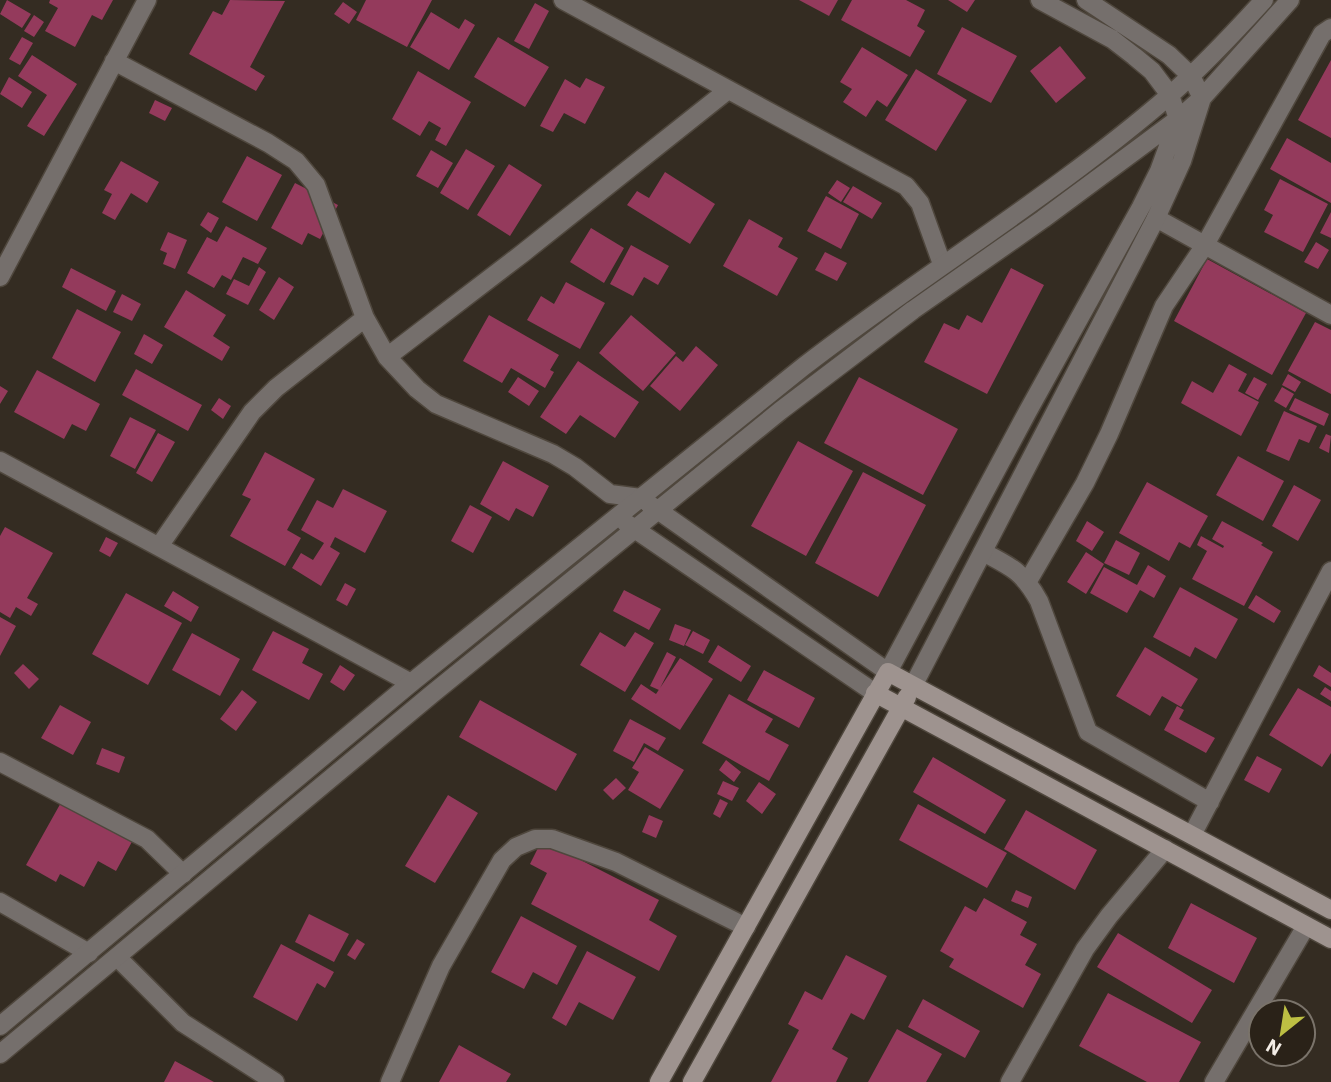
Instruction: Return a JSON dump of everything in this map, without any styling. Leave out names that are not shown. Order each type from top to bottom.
[{"type":"main road","points":[[659,1082],[888,672],[1331,910]]},
{"type":"main road","points":[[692,1082],[914,686]]},
{"type":"main road","points":[[875,693],[1331,939]]},
{"type":"street","points":[[0,277],[147,0]]},
{"type":"street","points":[[563,0],[596,7],[728,89],[906,186],[920,203],[942,264]]},
{"type":"street","points":[[114,61],[268,143],[296,161],[316,185],[365,318],[387,357],[417,389],[436,404],[553,454],[610,494],[641,498],[888,672],[1141,207],[1159,171],[1178,119],[1170,95],[1152,71],[1112,39],[1040,0]]},
{"type":"street","points":[[914,686],[1156,218],[1182,161],[1202,98],[1191,76],[1142,36],[1086,0]]},
{"type":"street","points":[[0,1026],[411,683],[803,367],[1074,171],[1170,95],[1264,0]]},
{"type":"street","points":[[0,1054],[432,694],[780,411],[913,310],[1044,219],[1178,119],[1202,98],[1290,0]]},
{"type":"street","points":[[1028,581],[1085,483],[1164,306],[1205,245],[1322,34],[1331,28]]},
{"type":"street","points":[[387,357],[523,253],[728,89]]},
{"type":"street","points":[[1156,218],[1331,315]]},
{"type":"street","points":[[160,545],[252,412],[276,388],[365,318]]},
{"type":"street","points":[[0,461],[160,545],[411,683]]},
{"type":"street","points":[[610,494],[617,518],[875,693]]},
{"type":"street","points":[[983,552],[1028,581],[1039,601],[1088,732],[1210,802]]},
{"type":"street","points":[[1192,835],[1331,571]]},
{"type":"street","points":[[0,761],[147,839],[183,874]]},
{"type":"street","points":[[390,1082],[441,966],[471,912],[502,860],[526,843],[536,839],[552,839],[616,862],[746,926]]},
{"type":"street","points":[[1010,1082],[1085,949],[1165,849]]},
{"type":"street","points":[[0,902],[89,953]]},
{"type":"street","points":[[1214,1082],[1306,926]]},
{"type":"street","points":[[117,957],[183,1023],[275,1082]]},
{"type":"building","points":[[7,0],[31,14],[22,28],[0,14]]},
{"type":"building","points":[[50,0],[113,0],[102,20],[92,15],[75,47],[45,31],[58,8],[49,3]]},
{"type":"building","points":[[230,0],[285,1],[250,67],[265,76],[256,91],[189,54],[213,11],[222,15]]},
{"type":"building","points":[[366,0],[432,0],[407,47],[356,20]]},
{"type":"building","points":[[799,0],[838,0],[829,16]]},
{"type":"building","points":[[852,0],[906,0],[925,10],[917,26],[925,31],[910,57],[841,20]]},
{"type":"building","points":[[948,0],[975,0],[967,12]]},
{"type":"building","points":[[343,2],[357,12],[349,24],[334,14]]},
{"type":"building","points":[[535,3],[549,11],[529,49],[514,41]]},
{"type":"building","points":[[431,12],[459,29],[465,19],[475,25],[449,70],[410,47]]},
{"type":"building","points":[[34,15],[44,22],[34,37],[24,31]]},
{"type":"building","points":[[962,27],[1017,56],[991,103],[937,74]]},
{"type":"building","points":[[22,37],[33,43],[20,65],[9,59]]},
{"type":"building","points":[[498,37],[549,67],[525,107],[474,77]]},
{"type":"building","points":[[1060,46],[1086,78],[1056,103],[1030,71]]},
{"type":"building","points":[[862,47],[908,75],[887,107],[877,100],[866,117],[843,102],[852,89],[840,82]]},
{"type":"building","points":[[32,55],[77,84],[44,136],[27,126],[47,95],[18,76]]},
{"type":"building","points":[[1331,60],[1331,138],[1298,120]]},
{"type":"building","points":[[916,69],[967,100],[936,151],[885,120]]},
{"type":"building","points":[[418,71],[471,102],[446,146],[435,140],[441,128],[429,121],[420,136],[392,119]]},
{"type":"building","points":[[9,77],[32,92],[22,108],[0,94]]},
{"type":"building","points":[[586,78],[605,87],[585,124],[564,113],[553,132],[540,126],[565,79],[580,88]]},
{"type":"building","points":[[155,100],[172,108],[165,121],[149,113]]},
{"type":"building","points":[[1287,138],[1331,163],[1331,203],[1270,169]]},
{"type":"building","points":[[466,149],[495,166],[468,210],[440,193]]},
{"type":"building","points":[[431,150],[453,163],[438,188],[416,176]]},
{"type":"building","points":[[247,156],[282,175],[257,221],[222,202]]},
{"type":"building","points":[[121,161],[159,182],[147,203],[131,193],[115,220],[102,213],[112,194],[104,190]]},
{"type":"building","points":[[509,164],[542,185],[510,236],[477,215]]},
{"type":"building","points":[[665,172],[715,204],[690,244],[627,205],[637,191],[649,198]]},
{"type":"building","points":[[1280,179],[1328,204],[1303,252],[1264,232],[1273,215],[1264,210]]},
{"type":"building","points":[[837,180],[850,188],[841,202],[828,193]]},
{"type":"building","points":[[295,183],[338,205],[320,239],[308,233],[302,245],[271,228]]},
{"type":"building","points":[[853,186],[882,203],[872,219],[843,202]]},
{"type":"building","points":[[826,196],[859,214],[841,249],[807,231]]},
{"type":"building","points":[[208,212],[219,218],[211,233],[200,225]]},
{"type":"building","points":[[1331,212],[1331,238],[1320,233]]},
{"type":"building","points":[[749,219],[783,238],[778,247],[798,258],[777,296],[723,266]]},
{"type":"building","points":[[226,226],[267,248],[258,264],[243,257],[231,280],[222,275],[214,288],[187,273],[207,237],[217,242]]},
{"type":"building","points":[[591,228],[624,248],[604,283],[570,262]]},
{"type":"building","points":[[168,232],[187,240],[175,269],[163,264],[167,253],[160,250]]},
{"type":"building","points":[[1316,242],[1329,250],[1318,269],[1304,262]]},
{"type":"building","points":[[631,245],[669,266],[658,285],[644,277],[633,296],[610,284]]},
{"type":"building","points":[[825,252],[847,263],[837,281],[815,270]]},
{"type":"building","points":[[1207,259],[1306,313],[1272,375],[1174,321]]},
{"type":"building","points":[[259,267],[266,272],[248,305],[226,294],[234,279],[249,286]]},
{"type":"building","points":[[71,268],[116,291],[106,311],[62,287]]},
{"type":"building","points":[[1011,268],[1044,285],[987,394],[924,362],[944,323],[959,330],[967,315],[982,323]]},
{"type":"building","points":[[279,277],[294,287],[274,320],[259,310]]},
{"type":"building","points":[[566,282],[605,303],[580,349],[527,320],[541,296],[554,304]]},
{"type":"building","points":[[186,290],[226,315],[213,336],[230,347],[222,361],[164,327]]},
{"type":"building","points":[[122,294],[141,304],[132,321],[113,312]]},
{"type":"building","points":[[77,309],[121,332],[95,382],[52,358]]},
{"type":"building","points":[[489,315],[559,355],[550,370],[554,372],[545,388],[511,368],[502,383],[463,361]]},
{"type":"building","points":[[631,315],[676,353],[643,391],[599,353]]},
{"type":"building","points":[[1315,322],[1331,330],[1331,394],[1288,371]]},
{"type":"building","points":[[144,334],[163,345],[152,364],[134,354]]},
{"type":"building","points":[[696,346],[718,365],[680,411],[650,386],[676,356],[683,362]]},
{"type":"building","points":[[578,361],[639,402],[615,438],[580,415],[566,434],[540,417]]},
{"type":"building","points":[[1229,364],[1247,374],[1238,391],[1259,402],[1241,436],[1181,403],[1192,381],[1213,393]]},
{"type":"building","points":[[136,369],[202,405],[188,431],[122,395]]},
{"type":"building","points":[[37,370],[100,404],[86,431],[72,424],[64,439],[14,412]]},
{"type":"building","points":[[1288,374],[1301,382],[1295,392],[1282,385]]},
{"type":"building","points":[[518,377],[539,391],[529,406],[508,392]]},
{"type":"building","points":[[859,377],[958,429],[923,495],[824,443]]},
{"type":"building","points":[[1254,377],[1267,384],[1258,400],[1245,393]]},
{"type":"building","points":[[0,386],[8,391],[0,404]]},
{"type":"building","points":[[1282,387],[1294,394],[1286,408],[1274,401]]},
{"type":"building","points":[[219,398],[231,406],[223,419],[211,410]]},
{"type":"building","points":[[1295,398],[1329,414],[1324,426],[1289,410]]},
{"type":"building","points":[[1284,411],[1317,426],[1309,443],[1299,439],[1289,461],[1266,451]]},
{"type":"building","points":[[130,417],[156,430],[135,469],[110,456]]},
{"type":"building","points":[[158,433],[175,442],[152,482],[136,473]]},
{"type":"building","points":[[1326,434],[1331,436],[1329,453],[1319,448]]},
{"type":"building","points":[[798,441],[853,471],[806,556],[751,526]]},
{"type":"building","points":[[265,452],[315,479],[287,530],[301,538],[285,566],[230,536],[251,499],[242,495]]},
{"type":"building","points":[[1238,456],[1284,481],[1263,521],[1216,495]]},
{"type":"building","points":[[503,461],[549,486],[533,517],[516,508],[509,521],[480,504]]},
{"type":"building","points":[[863,472],[926,505],[878,597],[815,563]]},
{"type":"building","points":[[1147,482],[1208,516],[1190,548],[1179,542],[1169,561],[1119,533]]},
{"type":"building","points":[[1294,485],[1321,500],[1298,541],[1272,526]]},
{"type":"building","points":[[343,489],[387,511],[365,553],[335,537],[330,547],[340,553],[321,586],[292,568],[301,553],[313,560],[324,543],[301,530],[317,500],[333,508]]},
{"type":"building","points":[[470,505],[492,517],[473,553],[451,541]]},
{"type":"building","points":[[1087,521],[1104,532],[1092,551],[1076,541]]},
{"type":"building","points":[[1222,521],[1263,543],[1261,545],[1273,552],[1244,606],[1192,579],[1207,551],[1197,545],[1201,536],[1223,548],[1224,546],[1212,539]]},
{"type":"building","points":[[5,527],[53,553],[27,598],[38,604],[31,616],[16,607],[10,618],[0,612],[0,536]]},
{"type":"building","points":[[106,537],[118,543],[110,557],[99,551]]},
{"type":"building","points":[[1116,540],[1140,553],[1129,575],[1104,563]]},
{"type":"building","points":[[1086,552],[1104,564],[1086,594],[1067,582]]},
{"type":"building","points":[[1148,565],[1166,576],[1154,598],[1140,590],[1127,613],[1090,593],[1104,567],[1137,585]]},
{"type":"building","points":[[345,583],[356,589],[347,606],[336,600]]},
{"type":"building","points":[[1180,587],[1238,619],[1216,659],[1195,647],[1190,657],[1153,637]]},
{"type":"building","points":[[624,590],[661,609],[649,630],[613,611]]},
{"type":"building","points":[[173,591],[199,607],[191,622],[164,606]]},
{"type":"building","points":[[126,593],[182,623],[148,685],[92,654]]},
{"type":"building","points":[[1256,595],[1281,611],[1274,623],[1248,608]]},
{"type":"building","points":[[0,617],[16,626],[0,656]]},
{"type":"building","points":[[675,624],[691,630],[684,646],[669,640]]},
{"type":"building","points":[[273,631],[309,649],[302,663],[323,674],[309,700],[252,670]]},
{"type":"building","points":[[693,631],[710,640],[703,654],[685,645]]},
{"type":"building","points":[[600,632],[625,647],[635,632],[654,643],[625,692],[580,665]]},
{"type":"building","points":[[192,633],[240,659],[220,696],[172,670]]},
{"type":"building","points":[[718,645],[751,666],[741,682],[708,662]]},
{"type":"building","points":[[1145,647],[1198,679],[1181,707],[1162,696],[1150,716],[1116,696]]},
{"type":"building","points":[[667,652],[676,657],[659,690],[650,686]]},
{"type":"building","points":[[680,658],[713,679],[680,730],[631,699],[641,684],[656,694]]},
{"type":"building","points":[[23,664],[39,679],[29,689],[14,673]]},
{"type":"building","points":[[340,665],[355,675],[344,691],[330,682]]},
{"type":"building","points":[[1319,665],[1331,673],[1331,687],[1313,676]]},
{"type":"building","points":[[764,670],[815,698],[799,728],[747,700]]},
{"type":"building","points":[[1325,687],[1331,691],[1331,701],[1320,694]]},
{"type":"building","points":[[1298,688],[1331,707],[1331,753],[1322,767],[1269,735]]},
{"type":"building","points":[[242,690],[257,702],[236,731],[220,719]]},
{"type":"building","points":[[729,694],[773,719],[765,732],[789,745],[769,781],[702,743]]},
{"type":"building","points":[[480,700],[577,754],[556,791],[459,737]]},
{"type":"building","points":[[60,705],[91,722],[73,755],[41,738]]},
{"type":"building","points":[[1177,706],[1184,710],[1179,719],[1215,738],[1206,753],[1164,730]]},
{"type":"building","points":[[630,719],[666,738],[658,751],[644,743],[634,762],[613,751]]},
{"type":"building","points":[[645,747],[684,770],[660,809],[628,790],[639,772],[632,768]]},
{"type":"building","points":[[102,748],[125,757],[119,773],[96,764]]},
{"type":"building","points":[[1257,756],[1282,769],[1269,793],[1244,780]]},
{"type":"building","points":[[933,757],[1006,800],[985,834],[913,792]]},
{"type":"building","points":[[726,760],[741,772],[734,782],[719,770]]},
{"type":"building","points":[[616,778],[626,788],[613,800],[603,790]]},
{"type":"building","points":[[723,781],[739,788],[732,801],[717,794]]},
{"type":"building","points":[[759,782],[776,794],[762,814],[746,801]]},
{"type":"building","points":[[448,795],[478,813],[435,883],[405,866]]},
{"type":"building","points":[[63,799],[134,838],[116,871],[98,861],[84,887],[60,874],[56,882],[26,865]]},
{"type":"building","points":[[720,799],[728,803],[720,818],[713,814]]},
{"type":"building","points":[[918,804],[1007,853],[987,888],[899,840]]},
{"type":"building","points":[[1026,810],[1097,850],[1075,890],[1004,849]]},
{"type":"building","points":[[649,815],[663,821],[656,838],[642,832]]},
{"type":"building","points":[[544,836],[559,849],[659,900],[649,920],[677,936],[659,971],[531,904],[547,873],[530,864]]},
{"type":"building","points":[[1016,890],[1032,897],[1028,908],[1011,901]]},
{"type":"building","points":[[984,898],[1027,922],[1020,935],[1037,944],[1025,965],[1041,974],[1023,1008],[949,967],[954,959],[940,951],[965,906],[976,912]]},
{"type":"building","points":[[1191,903],[1257,938],[1234,983],[1168,948]]},
{"type":"building","points":[[309,914],[349,934],[334,962],[295,942]]},
{"type":"building","points":[[521,916],[577,946],[557,985],[533,972],[524,989],[491,972]]},
{"type":"building","points":[[1118,933],[1212,990],[1192,1023],[1097,967]]},
{"type":"building","points":[[357,939],[365,944],[355,960],[347,955]]},
{"type":"building","points":[[281,944],[334,972],[325,988],[317,983],[297,1021],[253,997]]},
{"type":"building","points":[[587,951],[636,977],[613,1020],[579,1002],[566,1026],[552,1018]]},
{"type":"building","points":[[846,955],[887,976],[864,1020],[851,1013],[832,1049],[848,1058],[836,1082],[771,1082],[799,1030],[788,1024],[805,991],[822,1000]]},
{"type":"building","points":[[1108,993],[1201,1042],[1179,1082],[1147,1082],[1079,1046]]},
{"type":"building","points":[[923,999],[980,1031],[965,1058],[908,1027]]},
{"type":"building","points":[[897,1029],[942,1054],[926,1082],[868,1082]]},
{"type":"building","points":[[459,1045],[511,1074],[506,1082],[439,1082]]},
{"type":"building","points":[[175,1061],[214,1082],[164,1082]]}]
